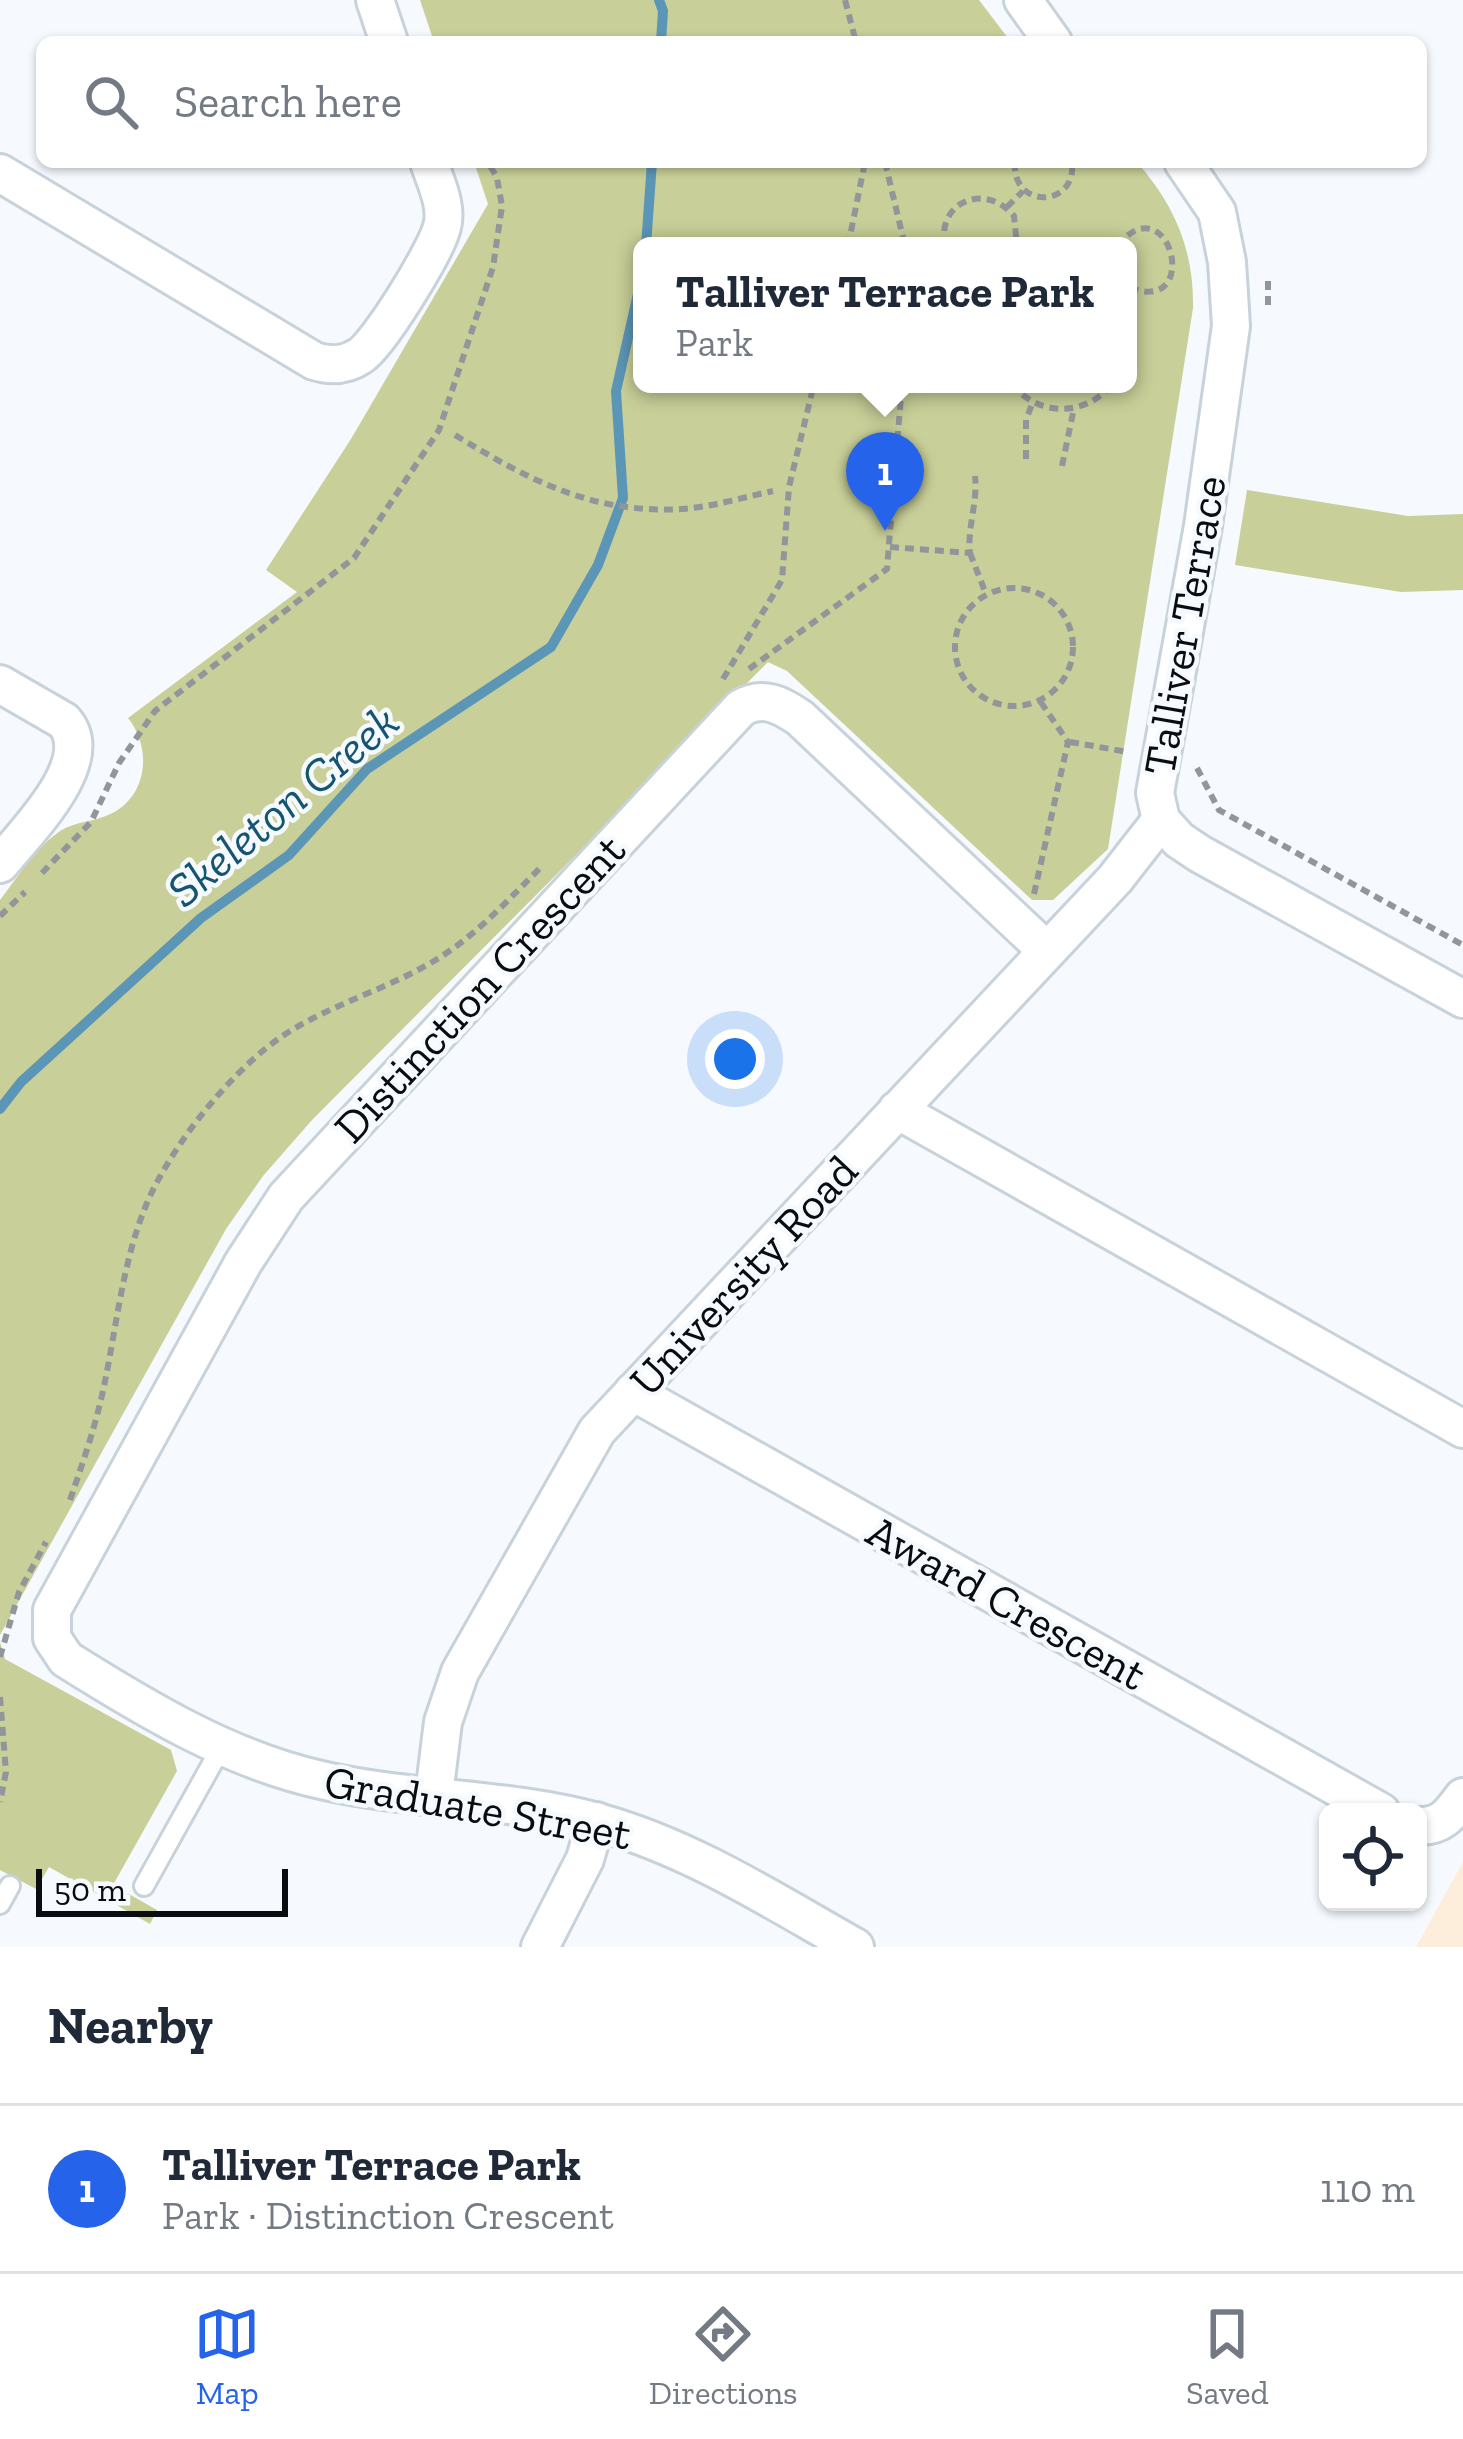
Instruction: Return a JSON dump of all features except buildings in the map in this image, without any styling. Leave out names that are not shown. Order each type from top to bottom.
[{"type":"street","points":[[375,0],[387,36]]},
{"type":"street","points":[[1023,0],[1050,36]]},
{"type":"street","points":[[0,173],[314,362],[334,365],[356,359],[371,348],[437,240],[443,211],[431,168]]},
{"type":"street","name":"Talliver Terrace","points":[[1187,168],[1217,212],[1227,262],[1231,326],[1203,526],[1159,758],[1155,793],[1161,820],[1200,854],[1463,999]]},
{"type":"street","points":[[0,684],[64,721],[75,752],[68,774],[0,864]]},
{"type":"street","name":"Distinction Crescent","points":[[52,1638],[52,1610],[59,1594],[243,1263],[286,1197],[741,708],[762,700],[800,718],[1047,951]]},
{"type":"street","name":"University Road","points":[[434,1795],[443,1722],[460,1672],[597,1431],[1115,879],[1161,820]]},
{"type":"street","points":[[898,1110],[1463,1429]]},
{"type":"street","name":"Award Crescent","points":[[633,1392],[1365,1803]]},
{"type":"street","name":"Graduate Street","points":[[52,1638],[66,1659],[222,1747],[323,1781],[533,1808],[651,1838],[856,1947]]},
{"type":"street","points":[[1427,1826],[1450,1815],[1463,1797]]},
{"type":"street","points":[[540,1947],[585,1859],[596,1822]]},
{"type":"lane","points":[[144,1886],[222,1747]]},
{"type":"path","points":[[845,0],[854,36]]},
{"type":"path","points":[[0,916],[91,822],[119,763],[155,711],[331,579],[354,558],[390,508],[439,430],[493,267],[502,206],[490,168]]},
{"type":"path","points":[[850,237],[864,168]]},
{"type":"path","points":[[886,168],[903,237]]},
{"type":"path","points":[[1014,168],[1023,191],[1041,199],[1060,194],[1072,179],[1072,168]]},
{"type":"path","points":[[1007,207],[1023,191]]},
{"type":"path","points":[[945,237],[944,225],[959,204],[983,196],[1007,207],[1018,226],[1017,237]]},
{"type":"path","points":[[1124,237],[1142,230],[1161,236],[1173,252],[1172,272],[1159,288],[1137,290]]},
{"type":"path","points":[[1267,321],[1268,276]]},
{"type":"path","points":[[812,393],[789,487],[782,580],[713,694],[882,574],[890,559],[901,393]]},
{"type":"path","points":[[1021,393],[1032,403],[1053,409],[1093,402],[1102,393]]},
{"type":"path","points":[[1026,459],[1026,420],[1032,403]]},
{"type":"path","points":[[1062,466],[1074,408]]},
{"type":"path","points":[[455,435],[517,473],[585,500],[684,509],[773,490]]},
{"type":"path","points":[[975,476],[970,553],[986,594]]},
{"type":"path","points":[[890,547],[970,553]]},
{"type":"path","points":[[1004,588],[1041,593],[1068,620],[1074,638],[1067,675],[1040,701],[1000,705],[966,682],[954,644],[970,606],[986,594],[1004,588]]},
{"type":"path","points":[[1015,920],[1036,890],[1068,742],[1040,701]]},
{"type":"path","points":[[1197,759],[1197,771],[1220,810],[1463,945]]},
{"type":"path","points":[[67,1507],[98,1407],[118,1305],[139,1232],[155,1186],[187,1137],[220,1094],[266,1048],[324,1012],[430,963],[467,939],[548,860]]},
{"type":"path","points":[[0,1658],[19,1592],[57,1524]]},
{"type":"path","points":[[0,1697],[6,1772],[0,1802]]},
{"type":"shaded area","points":[[1463,1862],[1463,1947],[1416,1947]]},
{"type":"green space","points":[[420,0],[979,0],[1006,36],[432,36]]},
{"type":"green space","points":[[476,168],[1142,168],[1172,212],[1186,248],[1193,308],[1108,849],[1053,900],[1032,900],[787,671],[768,662],[312,1120],[263,1176],[226,1229],[0,1635],[0,900],[56,834],[128,802],[143,761],[128,718],[297,592],[266,570],[351,439],[488,204]]},
{"type":"green space","points":[[1247,490],[1408,516],[1463,514],[1463,590],[1401,592],[1235,565]]},
{"type":"green space","points":[[0,1642],[5,1659],[171,1750],[177,1771],[113,1885],[157,1910],[150,1924],[49,1867],[36,1889],[0,1870]]},
{"type":"waterway","name":"Skeleton Creek","points":[[659,0],[661,36]]},
{"type":"waterway","name":"Skeleton Creek","points":[[647,237],[652,168]]},
{"type":"waterway","name":"Skeleton Creek","points":[[0,1109],[21,1082],[201,918],[289,855],[367,769],[551,647],[598,565],[623,498],[616,391],[633,316]]},
{"type":"place","name":"Talliver Terrace Park","points":[[885,531]]}]
